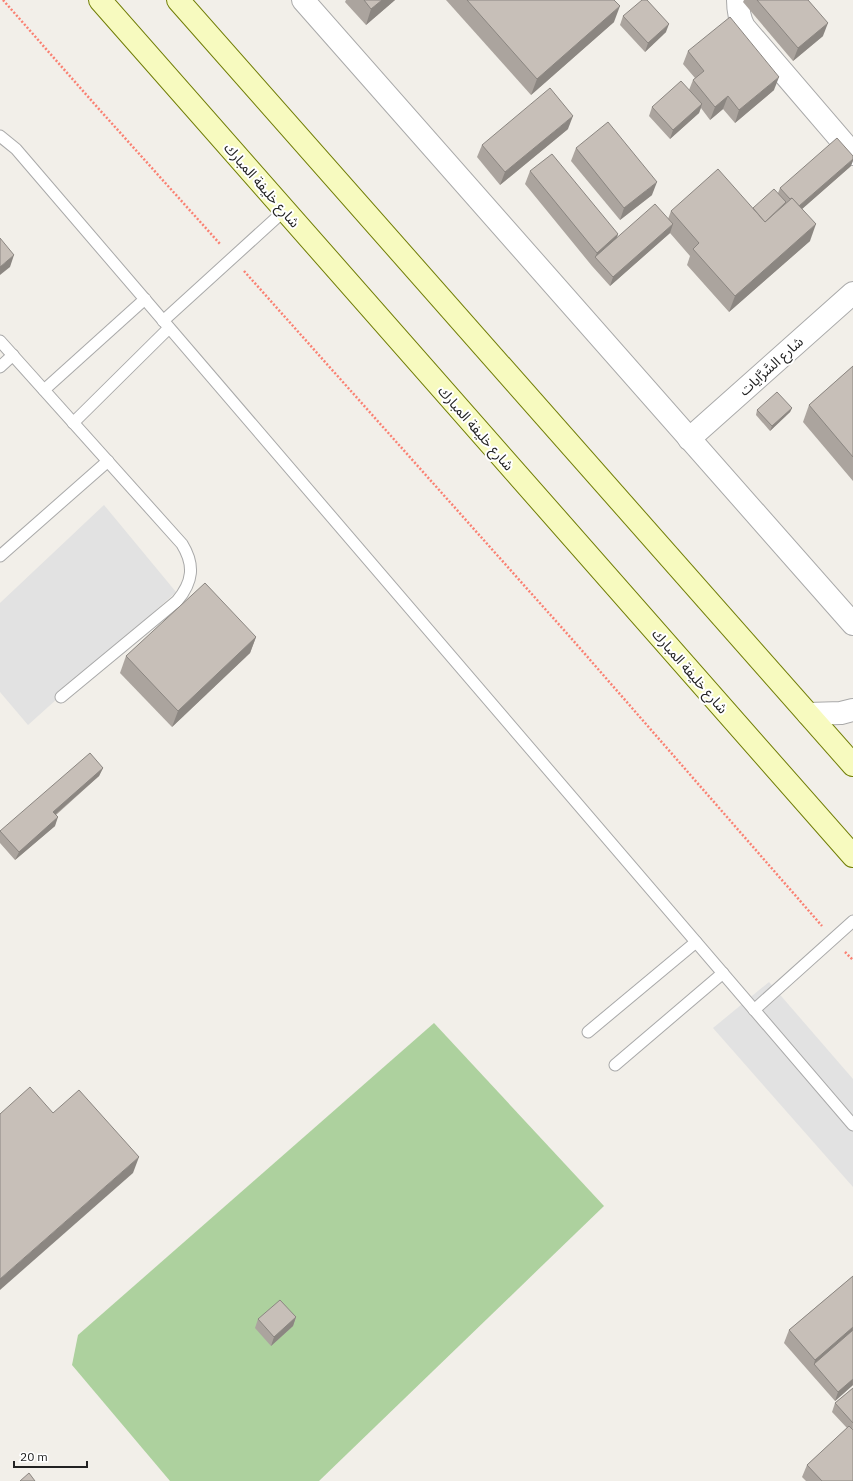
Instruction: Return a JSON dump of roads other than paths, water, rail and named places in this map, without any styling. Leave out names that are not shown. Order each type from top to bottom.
[{"type":"main road","name":"شارع خليفة المبارك","points":[[100,0],[853,856]]},
{"type":"main road","points":[[178,0],[853,765]]},
{"type":"street","points":[[303,0],[853,624]]},
{"type":"street","points":[[738,0],[738,11],[744,27],[853,154]]},
{"type":"street","name":"شارع السَّرَّايات","points":[[689,439],[853,293]]},
{"type":"street","points":[[808,714],[835,713],[853,710]]},
{"type":"lane","points":[[0,136],[16,149],[853,1125]]},
{"type":"lane","points":[[73,423],[166,324],[233,258],[285,210]]},
{"type":"lane","points":[[44,390],[145,299]]},
{"type":"lane","points":[[0,341],[182,544],[189,558],[191,573],[189,584],[177,601],[61,697]]},
{"type":"lane","points":[[0,367],[13,356]]},
{"type":"lane","points":[[0,556],[108,461]]},
{"type":"lane","points":[[754,1010],[853,921]]},
{"type":"lane","points":[[588,1032],[696,942]]},
{"type":"lane","points":[[615,1064],[723,973]]}]
